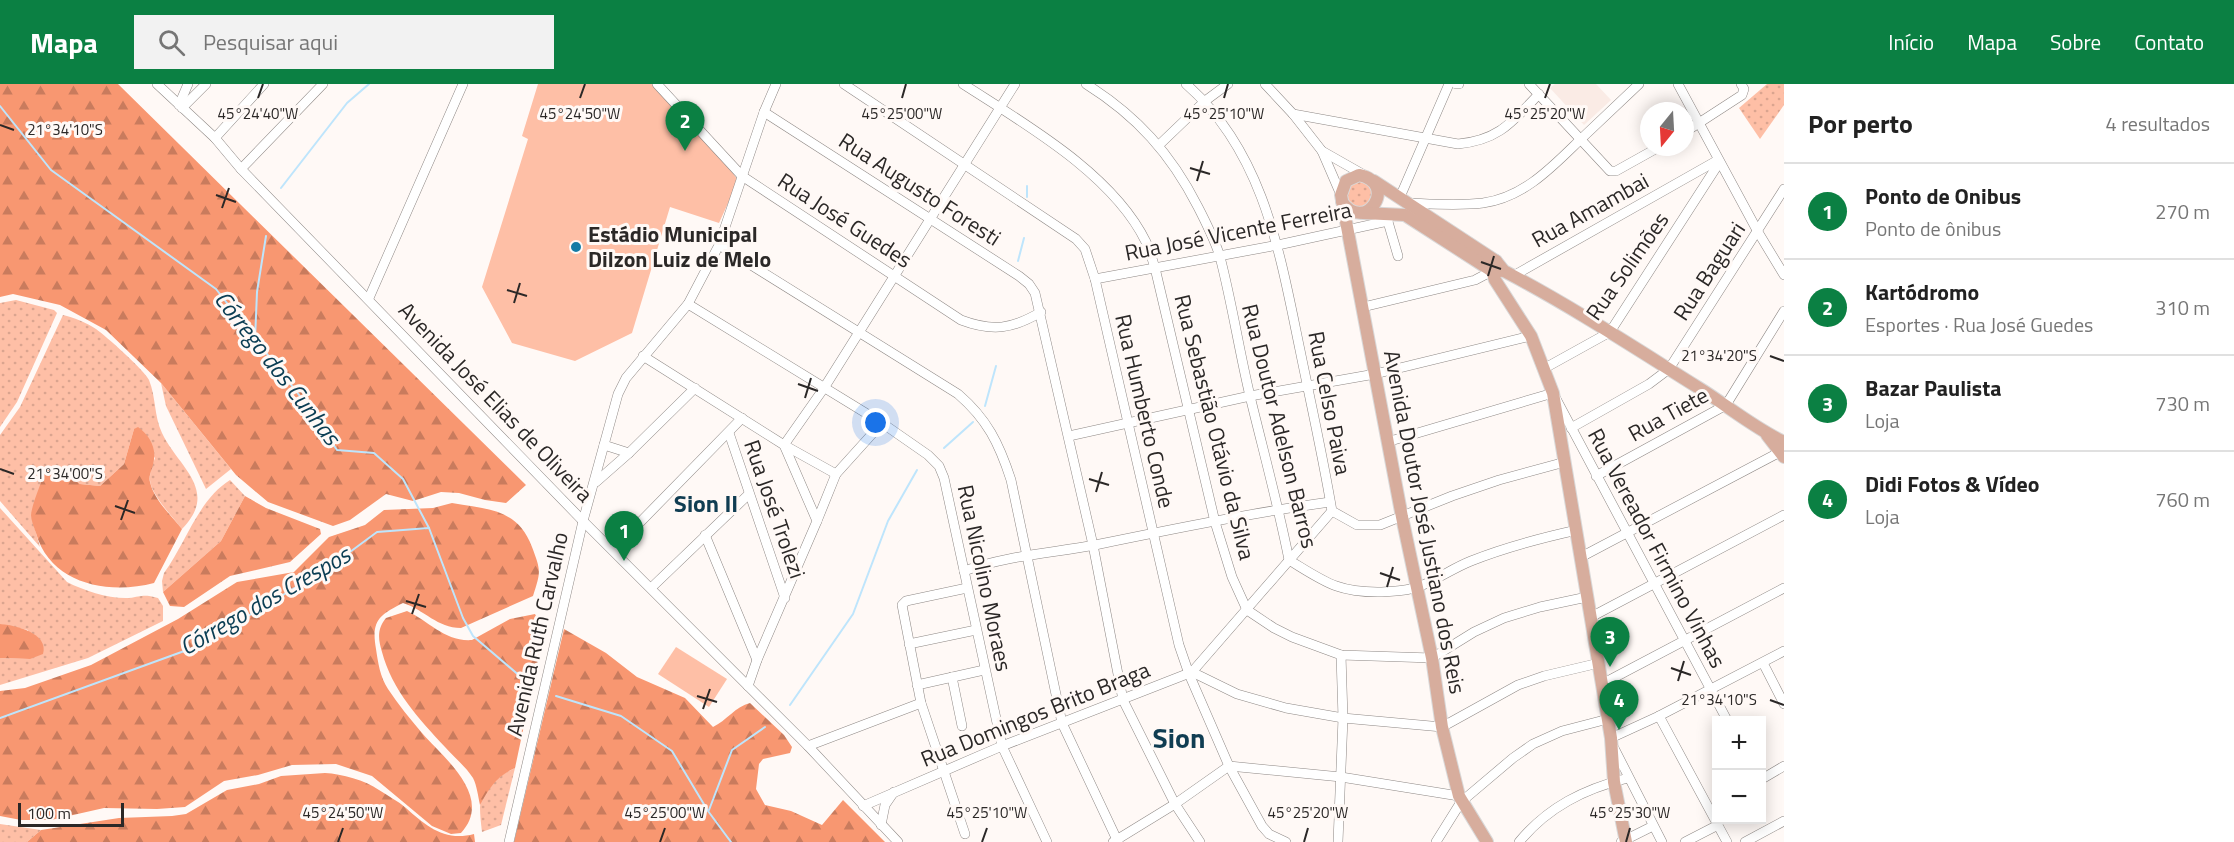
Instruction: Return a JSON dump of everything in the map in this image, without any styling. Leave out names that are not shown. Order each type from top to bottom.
[{"type":"main road","points":[[1501,270],[1404,200],[1370,179],[1359,175],[1346,181],[1341,198],[1353,212],[1386,217],[1397,213],[1413,219],[1501,270],[1610,332],[1725,405],[1782,445]]},
{"type":"main road","points":[[1361,213],[1369,210],[1375,204],[1378,196],[1377,188],[1370,179]]},
{"type":"main road","name":"Avenida Doutor José Justiano dos Reis","points":[[1341,198],[1402,518],[1432,658],[1442,727],[1460,799],[1487,842]]},
{"type":"main road","points":[[1501,270],[1495,280],[1532,336],[1553,393],[1608,719],[1614,782],[1624,841]]},
{"type":"street","name":"Avenida José Elias de Oliveira","points":[[157,84],[215,138],[241,169],[612,550],[808,746],[898,842]]},
{"type":"street","points":[[180,106],[188,84]]},
{"type":"street","points":[[180,106],[206,84]]},
{"type":"street","points":[[215,138],[264,84]]},
{"type":"street","points":[[241,169],[323,84]]},
{"type":"street","points":[[369,298],[463,84]]},
{"type":"street","name":"Rua José Guedes","points":[[657,84],[742,176],[961,320],[978,326],[994,328],[1012,326],[1041,312]]},
{"type":"street","name":"Avenida Ruth Carvalho","points":[[509,842],[584,521],[618,394],[626,378],[643,356],[688,304],[719,245],[764,112],[776,84]]},
{"type":"street","name":"Rua Humberto Conde","points":[[844,84],[966,163],[1076,239],[1085,249],[1095,279],[1179,645],[1229,766],[1262,826],[1269,834],[1286,842]]},
{"type":"street","name":"Rua Sebastião Otávio da Silva","points":[[963,84],[1076,159],[1108,189],[1147,242],[1215,522],[1232,577],[1247,610]]},
{"type":"street","points":[[784,445],[824,388],[1015,84]]},
{"type":"street","name":"Rua Doutor Adelson Barros","points":[[1086,84],[1132,117],[1159,145],[1186,184],[1205,220],[1219,255],[1289,560],[1326,582],[1350,591],[1394,591],[1417,587],[1469,561],[1521,543],[1577,530]]},
{"type":"street","name":"Rua Celso Paiva","points":[[1186,84],[1205,101],[1231,137],[1250,168],[1263,199],[1278,245],[1331,506]]},
{"type":"street","points":[[1159,145],[1205,101],[1228,84]]},
{"type":"street","points":[[1265,84],[1293,114],[1322,151],[1370,179]]},
{"type":"street","points":[[1449,84],[1404,200],[1452,204],[1484,203],[1524,189],[1545,174],[1639,84]]},
{"type":"street","points":[[1529,84],[1608,170],[1613,172],[1642,156]]},
{"type":"street","points":[[1678,84],[1758,232],[1784,274]]},
{"type":"street","points":[[1694,126],[1742,96],[1744,89],[1741,84]]},
{"type":"street","points":[[1293,114],[1458,144],[1478,142],[1496,134],[1514,120],[1539,94]]},
{"type":"street","name":"Rua Augusto Foresti","points":[[764,112],[1029,284],[1035,293],[1094,545],[1123,700],[1175,804],[1200,842]]},
{"type":"street","name":"Avenida Doutor José Justiano dos Reis","points":[[1322,151],[1341,198]]},
{"type":"street","name":"Rua Amambai","points":[[1363,307],[1474,280],[1501,270],[1719,162]]},
{"type":"street","name":"Rua Solimões","points":[[1545,368],[1610,332],[1719,162]]},
{"type":"street","name":"Rua Baguari","points":[[1570,428],[1649,384],[1669,369],[1784,189]]},
{"type":"street","points":[[1386,217],[1398,256]]},
{"type":"street","name":"Rua José Vicente Ferreira","points":[[1095,279],[1348,231],[1386,217]]},
{"type":"street","points":[[719,245],[958,394],[975,409],[985,422],[1001,450],[1011,480],[1062,723],[1116,841],[1229,766],[1341,777],[1460,799]]},
{"type":"street","name":"Rua Nicolino Moraes","points":[[688,304],[882,423],[928,455],[939,466],[944,478],[1002,746],[1047,842]]},
{"type":"street","name":"Rua Tiete","points":[[1596,476],[1725,405],[1784,311]]},
{"type":"street","points":[[1069,436],[1250,396],[1375,374],[1532,336]]},
{"type":"street","points":[[643,356],[784,445],[836,474]]},
{"type":"street","points":[[596,482],[695,388]]},
{"type":"street","points":[[1387,442],[1553,393]]},
{"type":"street","name":"Rua Vereador Firmino Vinhas","points":[[1553,393],[1725,716]]},
{"type":"street","points":[[612,550],[742,418]]},
{"type":"street","points":[[747,686],[836,474],[882,423]]},
{"type":"street","name":"Rua José Trolezi","points":[[729,433],[785,598]]},
{"type":"street","points":[[604,445],[628,453]]},
{"type":"street","points":[[784,445],[817,521]]},
{"type":"street","points":[[1581,557],[1782,445]]},
{"type":"street","points":[[964,571],[1027,556],[1279,509],[1331,506],[1346,520],[1366,526],[1380,525],[1480,486],[1565,462]]},
{"type":"street","points":[[651,588],[749,494]]},
{"type":"street","points":[[1331,506],[1247,610],[1190,673],[1260,702],[1343,717],[1442,727],[1518,685],[1544,676],[1599,663]]},
{"type":"street","points":[[1591,617],[1784,515]]},
{"type":"street","points":[[705,535],[757,660]]},
{"type":"street","points":[[965,834],[921,703],[902,605],[906,601],[967,588]]},
{"type":"street","points":[[1602,684],[1784,588]]},
{"type":"street","points":[[1247,610],[1292,637],[1341,655],[1432,658],[1474,632],[1504,618],[1540,607],[1587,597]]},
{"type":"street","points":[[909,644],[976,630]]},
{"type":"street","points":[[1662,842],[1611,740],[1784,651]]},
{"type":"street","points":[[1338,842],[1343,717],[1341,655]]},
{"type":"street","points":[[1762,663],[1784,704]]},
{"type":"street","points":[[917,685],[984,670]]},
{"type":"street","name":"Rua Domingos Brito Braga","points":[[863,806],[1002,746],[1190,673]]},
{"type":"street","points":[[951,677],[962,726]]},
{"type":"street","points":[[808,746],[921,703]]},
{"type":"street","points":[[1659,716],[1712,803]]},
{"type":"street","points":[[1436,842],[1460,799],[1512,758],[1533,744],[1562,731],[1608,719]]},
{"type":"street","points":[[1766,776],[1784,766]]},
{"type":"street","points":[[1519,842],[1552,809],[1575,796],[1628,778]]},
{"type":"street","points":[[881,825],[885,805],[896,791]]},
{"type":"street","points":[[1745,842],[1783,824]]},
{"type":"street","points":[[1685,842],[1718,825],[1727,842]]},
{"type":"street","points":[[1624,841],[1653,826]]},
{"type":"shaded area","name":"Estádio Municipal Dilzon Luiz de Melo","points":[[538,84],[652,84],[726,163],[737,179],[719,223],[670,207],[632,333],[575,361],[512,343],[482,287],[528,139],[522,136]]},
{"type":"shaded area","points":[[1555,84],[1596,84],[1611,100],[1584,125],[1550,88]]},
{"type":"shaded area","points":[[1767,84],[1784,84],[1784,105],[1760,139],[1739,108]]},
{"type":"shaded area","points":[[1363,178],[1376,196],[1362,209],[1349,204],[1345,196],[1349,183]]},
{"type":"shaded area","points":[[16,300],[54,310],[57,313],[17,402],[0,427],[0,303]]},
{"type":"shaded area","points":[[63,315],[80,320],[96,329],[133,362],[149,380],[162,433],[197,490],[197,502],[193,515],[182,529],[153,490],[150,475],[155,458],[134,429],[124,464],[100,486],[80,484],[59,467],[31,515],[40,547],[0,501],[0,435],[20,407]]},
{"type":"shaded area","points":[[161,383],[231,469],[206,489],[166,406]]},
{"type":"shaded area","points":[[230,480],[245,496],[221,541],[163,592],[164,573],[193,523],[209,499]]},
{"type":"shaded area","points":[[0,508],[67,582],[105,596],[158,598],[163,606],[163,621],[88,658],[0,685],[0,658],[30,659],[28,630],[0,624]]},
{"type":"shaded area","points":[[676,647],[727,679],[709,707],[658,674]]},
{"type":"shaded area","points":[[515,768],[501,825],[482,832],[480,807],[484,794],[498,779]]},
{"type":"shaded area","points":[[0,824],[41,830],[27,842],[0,842]]},
{"type":"green space","points":[[0,84],[118,84],[526,485],[506,503],[459,493],[441,492],[413,501],[386,494],[350,520],[333,526],[268,502],[236,475],[161,383],[106,330],[60,305],[13,294],[0,297]]},
{"type":"green space","points":[[138,427],[148,437],[154,450],[154,462],[150,473],[152,489],[182,529],[154,583],[118,587],[83,582],[54,564],[43,550],[31,517],[35,498],[47,466],[59,467],[80,484],[100,486],[124,464],[134,429]]},
{"type":"green space","points":[[245,496],[266,508],[320,529],[321,534],[290,562],[230,576],[184,607],[170,606],[163,592],[221,541]]},
{"type":"green space","points":[[452,503],[500,513],[519,525],[532,547],[539,571],[533,596],[461,628],[438,622],[403,603],[383,615],[376,625],[377,654],[385,684],[422,733],[453,766],[469,792],[472,806],[470,819],[461,833],[451,834],[432,826],[372,776],[336,764],[292,765],[258,775],[224,781],[185,807],[104,808],[51,820],[21,820],[0,816],[0,691],[25,688],[91,665],[178,619],[237,582],[294,572],[329,537],[365,525],[384,510],[433,508]]},
{"type":"green space","points":[[407,611],[445,634],[462,640],[472,640],[510,619],[535,614],[544,631],[515,768],[494,783],[480,805],[473,778],[416,715],[399,691],[387,666],[380,643],[381,626],[386,618]]},
{"type":"green space","points":[[0,624],[22,628],[36,636],[41,641],[43,654],[30,659],[0,658]]},
{"type":"green space","points":[[564,629],[606,653],[637,677],[685,698],[713,727],[740,707],[750,703],[784,735],[792,747],[790,753],[763,759],[759,764],[756,789],[765,805],[791,811],[822,825],[843,800],[885,842],[514,842]]},
{"type":"green space","points":[[325,773],[346,776],[367,783],[400,803],[437,831],[454,836],[474,834],[475,842],[27,842],[41,830],[119,818],[186,814],[227,790],[259,784],[281,776]]},
{"type":"waterway","points":[[281,188],[347,103],[369,84]]},
{"type":"waterway","name":"Córrego dos Cunhas","points":[[0,106],[51,170],[216,289],[303,400],[337,450],[374,453],[403,479],[429,528],[463,618],[473,636],[528,683]]},
{"type":"waterway","points":[[1027,186],[1027,197]]},
{"type":"waterway","points":[[255,340],[257,292],[266,236]]},
{"type":"waterway","points":[[1018,261],[1024,238]]},
{"type":"waterway","points":[[985,406],[996,366]]},
{"type":"waterway","points":[[944,448],[973,422]]},
{"type":"waterway","points":[[790,705],[853,614],[888,521],[917,470]]},
{"type":"waterway","name":"Córrego dos Crespos","points":[[0,718],[198,646],[331,566],[377,532],[429,528]]},
{"type":"waterway","name":"Córrego dos Cunhas","points":[[556,696],[621,716],[672,751],[708,811],[731,842]]},
{"type":"waterway","points":[[709,810],[732,750],[765,727]]},
{"type":"place","name":"Kartódromo","points":[[685,151]]},
{"type":"place","name":"Estádio Municipal Dilzon Luiz de Melo","points":[[576,247]]},
{"type":"place","name":"Ponto de Onibus","points":[[624,561]]},
{"type":"place","name":"Bazar Paulista","points":[[1610,667]]},
{"type":"place","name":"Didi Fotos & Vídeo","points":[[1619,730]]},
{"type":"district","name":"Sion II","points":[[706,504]]},
{"type":"district","name":"Sion","points":[[1179,738]]}]
